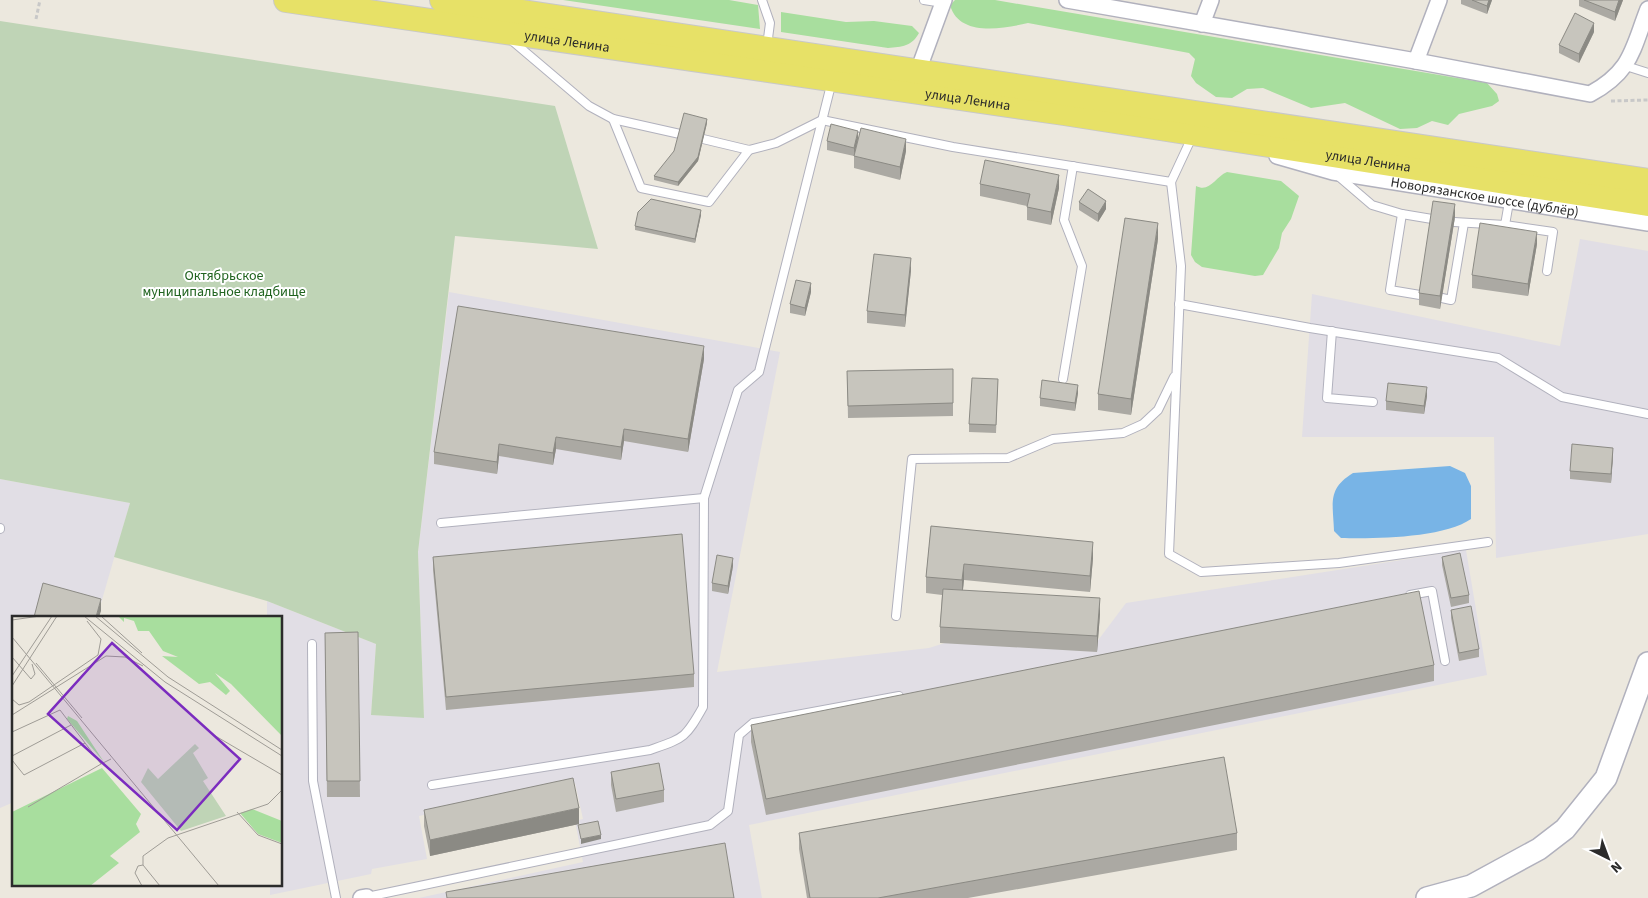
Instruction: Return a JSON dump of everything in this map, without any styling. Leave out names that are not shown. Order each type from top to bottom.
[{"type":"main road","name":"улица Ленина","points":[[286,0],[832,79],[1648,204]]},
{"type":"main road","name":"улица Ленина","points":[[442,0],[532,10],[766,48],[1648,181]]},
{"type":"main road","points":[[1426,898],[1471,886],[1539,850],[1565,828],[1606,778],[1648,663]]},
{"type":"street","points":[[1067,0],[1416,61],[1590,94],[1609,84],[1626,66],[1648,9]]},
{"type":"street","points":[[1202,24],[1211,0]]},
{"type":"street","points":[[1416,61],[1439,0]]},
{"type":"street","points":[[918,71],[943,1]]},
{"type":"street","name":"Новорязанское шоссе (дублёр)","points":[[1201,135],[1333,172],[1508,202],[1648,223]]},
{"type":"lane","points":[[762,0],[770,22],[766,48]]},
{"type":"lane","points":[[924,0],[943,1]]},
{"type":"lane","points":[[500,31],[589,106],[613,119],[680,134]]},
{"type":"lane","points":[[1626,66],[1648,73]]},
{"type":"lane","points":[[432,785],[650,750],[676,741],[689,733],[703,707],[704,498],[738,390],[760,372],[832,79]]},
{"type":"lane","points":[[613,119],[641,188],[709,202],[748,150]]},
{"type":"lane","points":[[703,139],[748,150],[776,143],[822,120],[953,147],[1171,182]]},
{"type":"lane","points":[[1201,135],[1171,182],[1180,266],[1169,554],[1201,572],[1339,563],[1488,542]]},
{"type":"lane","points":[[1063,379],[1082,266],[1064,220],[1073,166]]},
{"type":"lane","points":[[1333,172],[1372,205],[1402,214],[1432,219]]},
{"type":"lane","points":[[1505,225],[1508,202]]},
{"type":"lane","points":[[1402,214],[1390,290],[1420,295]]},
{"type":"lane","points":[[1454,222],[1505,225],[1553,232],[1547,271]]},
{"type":"lane","points":[[1442,298],[1451,300],[1464,223]]},
{"type":"lane","points":[[1179,304],[1498,358],[1562,397],[1648,414]]},
{"type":"lane","points":[[1332,331],[1327,398],[1373,402]]},
{"type":"lane","points":[[896,616],[912,459],[1008,458],[1053,439],[1124,433],[1143,424],[1158,410],[1176,373]]},
{"type":"lane","points":[[441,522],[704,498]]},
{"type":"lane","points":[[1402,596],[1432,591],[1445,661]]},
{"type":"lane","points":[[312,644],[313,781],[336,898]]},
{"type":"lane","points":[[364,897],[710,825],[728,811],[739,735],[753,723],[903,695]]},
{"type":"path","points":[[36,19],[40,0]]},
{"type":"path","points":[[1590,94],[1595,101],[1648,100]]},
{"type":"shaded area","points":[[1580,239],[1648,251],[1648,534],[1496,558],[1494,437],[1302,437],[1312,294],[1560,346]]},
{"type":"shaded area","points":[[449,292],[780,352],[717,672],[929,648],[948,642],[1093,647],[1126,603],[1466,550],[1487,675],[749,825],[762,898],[419,898],[583,862],[575,821],[583,819],[575,783],[419,816],[427,859],[372,869],[371,874],[270,895],[270,886],[282,886],[282,616],[267,616],[267,601],[376,644],[371,715],[424,717],[418,552]]},
{"type":"shaded area","points":[[0,479],[130,503],[97,616],[12,616],[12,803],[0,808]]},
{"type":"green space","points":[[563,0],[729,0],[758,5],[760,29]]},
{"type":"green space","points":[[955,0],[995,0],[1487,83],[1497,94],[1499,101],[1492,106],[1459,114],[1448,125],[1432,121],[1417,128],[1400,129],[1345,103],[1311,108],[1263,88],[1247,89],[1232,98],[1216,97],[1196,83],[1191,76],[1195,59],[1189,53],[1028,23],[994,28],[972,26],[962,22],[955,15],[950,5]]},
{"type":"green space","points":[[781,12],[846,22],[874,21],[912,26],[919,33],[913,41],[906,45],[888,48],[781,32]]},
{"type":"green space","name":"Октябрьское муниципальное кладбище","points":[[0,21],[555,106],[598,249],[455,236],[418,552],[424,718],[371,715],[376,644],[267,601],[114,557],[130,503],[0,479]]},
{"type":"green space","points":[[1227,172],[1281,181],[1299,196],[1291,219],[1282,233],[1279,248],[1263,275],[1255,276],[1202,267],[1195,262],[1191,255],[1196,186],[1201,188],[1209,186]]},
{"type":"water","points":[[1450,466],[1465,473],[1471,486],[1471,519],[1444,530],[1408,536],[1341,538],[1334,531],[1333,497],[1339,485],[1353,473]]},
{"type":"building","points":[[1472,0],[1489,0],[1487,6]]},
{"type":"building","points":[[1584,0],[1619,0],[1615,12]]},
{"type":"building","points":[[1575,13],[1594,23],[1579,54],[1559,45]]},
{"type":"building","points":[[684,113],[707,119],[698,157],[678,182],[654,176],[674,151]]},
{"type":"building","points":[[831,124],[858,131],[854,148],[827,141]]},
{"type":"building","points":[[861,128],[906,139],[900,167],[854,156]]},
{"type":"building","points":[[985,160],[1059,175],[1051,212],[1027,207],[1030,194],[980,184]]},
{"type":"building","points":[[1088,189],[1106,201],[1098,214],[1079,202]]},
{"type":"building","points":[[651,199],[701,210],[695,239],[635,226],[638,212]]},
{"type":"building","points":[[1433,201],[1455,204],[1440,296],[1419,293]]},
{"type":"building","points":[[1125,218],[1158,223],[1131,399],[1098,394]]},
{"type":"building","points":[[1480,223],[1537,232],[1528,284],[1472,275]]},
{"type":"building","points":[[874,254],[911,258],[905,315],[867,311]]},
{"type":"building","points":[[796,280],[811,283],[805,308],[790,304]]},
{"type":"building","points":[[458,306],[704,346],[688,439],[624,429],[621,447],[556,437],[553,453],[499,444],[497,462],[434,452]]},
{"type":"building","points":[[953,369],[953,403],[848,406],[847,371]]},
{"type":"building","points":[[972,378],[998,379],[996,425],[969,424]]},
{"type":"building","points":[[1042,380],[1078,385],[1075,403],[1040,398]]},
{"type":"building","points":[[1388,383],[1427,387],[1424,406],[1386,401]]},
{"type":"building","points":[[1572,444],[1613,448],[1611,474],[1570,471]]},
{"type":"building","points":[[931,526],[1093,542],[1090,576],[964,564],[962,580],[926,577]]},
{"type":"building","points":[[682,534],[694,674],[446,697],[433,557]]},
{"type":"building","points":[[1460,553],[1469,595],[1451,598],[1442,557]]},
{"type":"building","points":[[717,555],[733,558],[728,586],[712,583]]},
{"type":"building","points":[[43,583],[101,599],[96,616],[34,616]]},
{"type":"building","points":[[943,589],[1100,598],[1097,636],[940,627]]},
{"type":"building","points":[[1419,591],[1434,665],[766,799],[751,725]]},
{"type":"building","points":[[1471,606],[1479,649],[1459,653],[1451,610]]},
{"type":"building","points":[[358,632],[360,781],[327,781],[325,633]]},
{"type":"building","points":[[1224,757],[1237,833],[878,898],[810,898],[799,833]]},
{"type":"building","points":[[659,763],[664,790],[616,799],[611,772]]},
{"type":"building","points":[[573,778],[579,808],[430,840],[424,810]]},
{"type":"building","points":[[598,821],[601,835],[581,839],[578,825]]},
{"type":"building","points":[[725,843],[734,898],[447,898],[446,892]]}]
